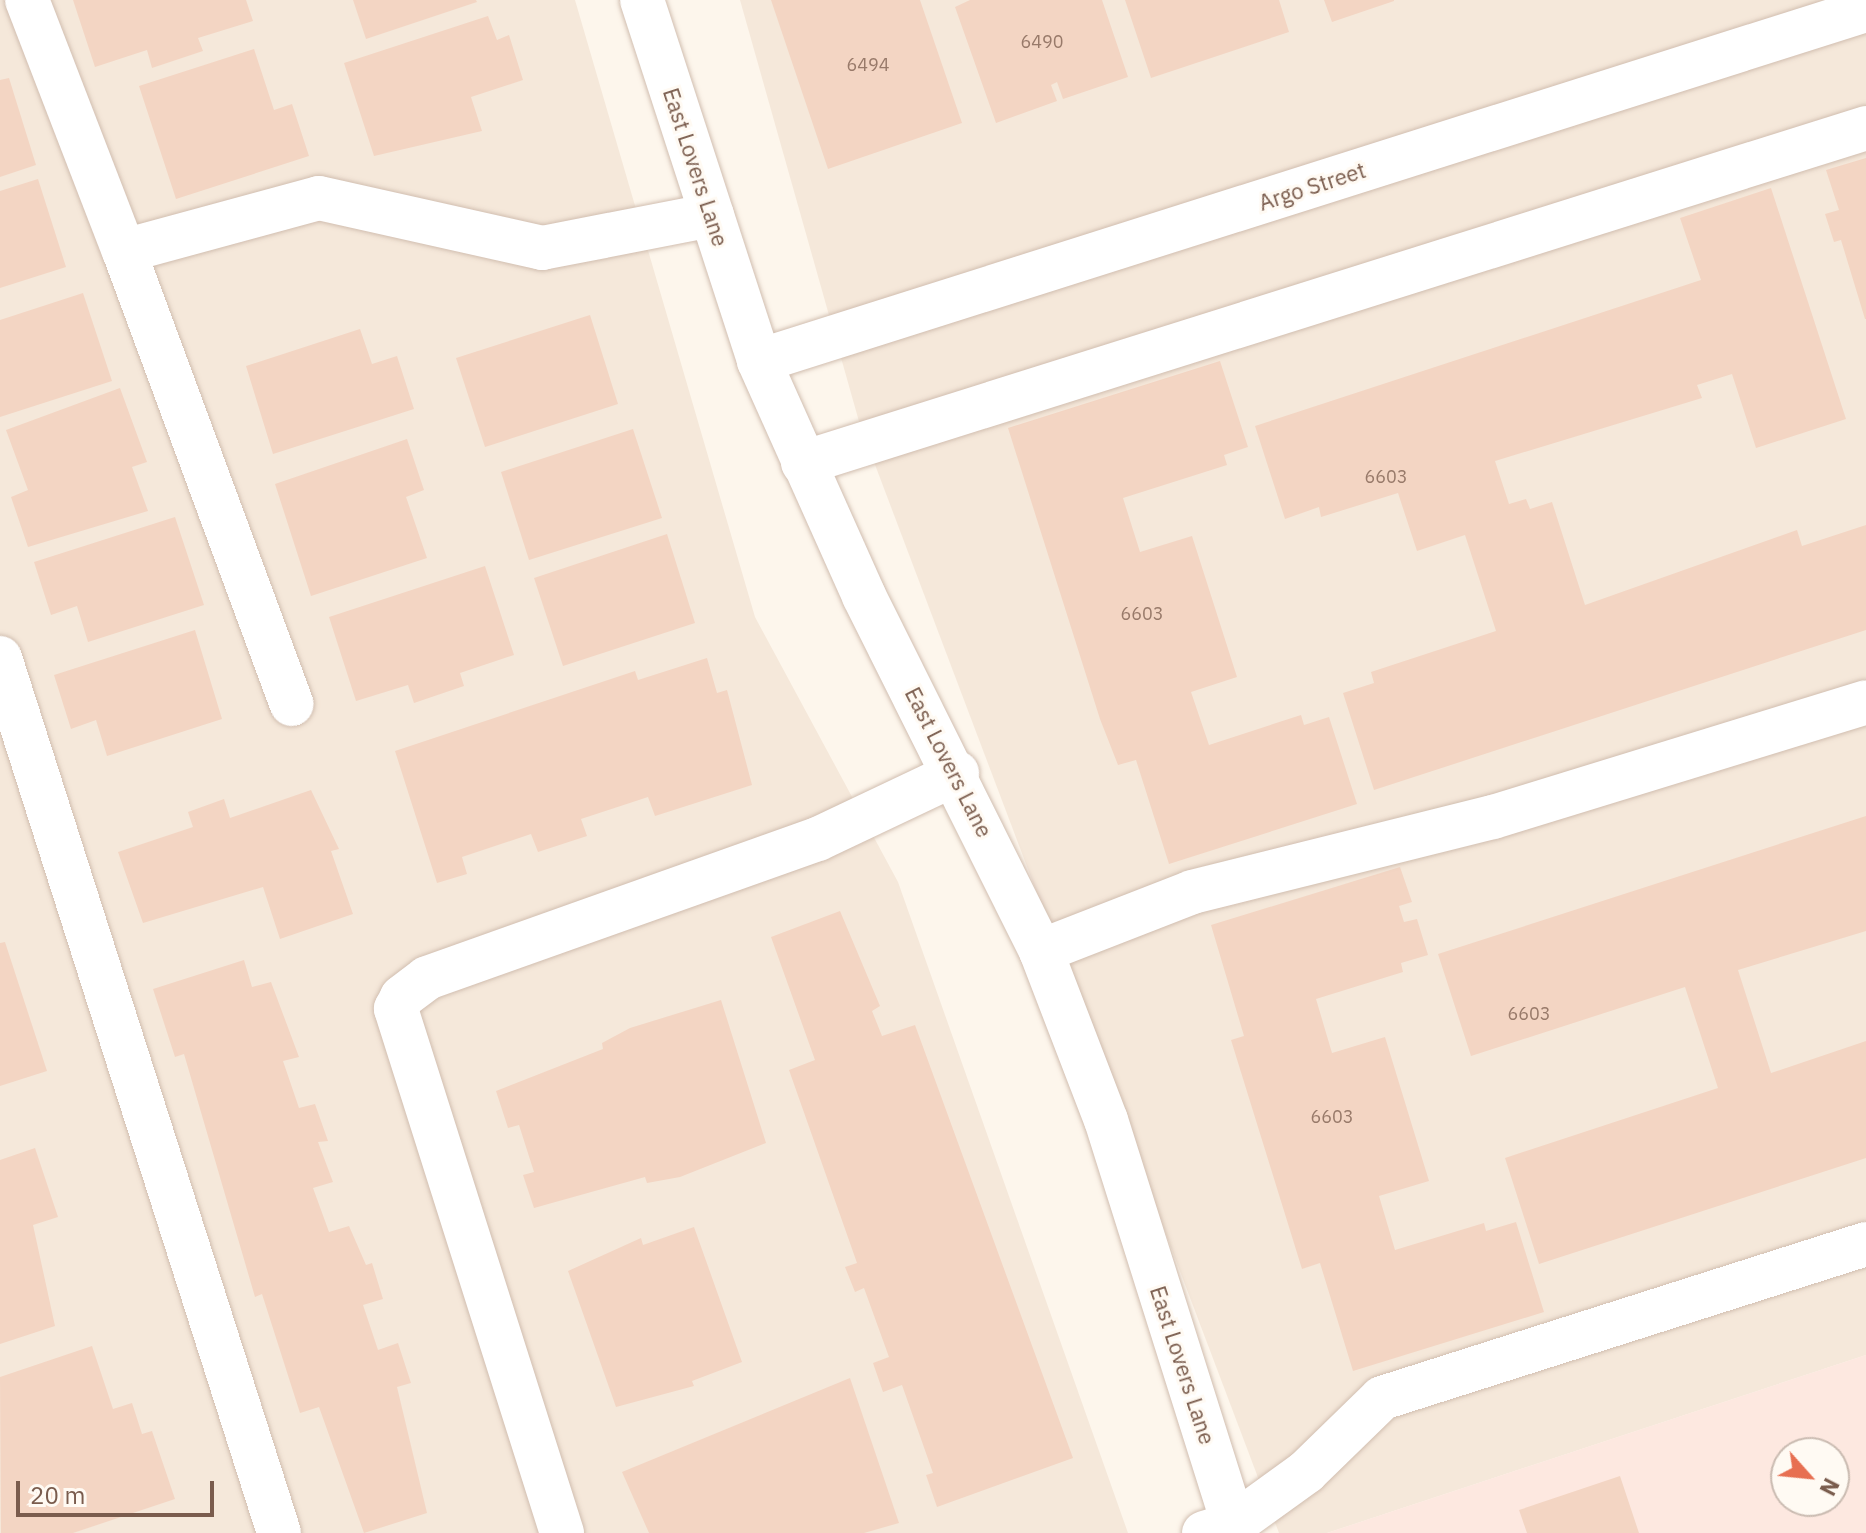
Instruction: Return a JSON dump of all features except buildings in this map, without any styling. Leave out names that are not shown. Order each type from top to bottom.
[{"type":"street","points":[[27,0],[292,704]]},
{"type":"street","name":"East Lovers Lane","points":[[642,0],[759,361],[803,463],[957,773],[1041,951],[1106,1120],[1225,1530]]},
{"type":"street","name":"Argo Street","points":[[759,361],[1866,10]]},
{"type":"street","points":[[803,463],[1866,128]]},
{"type":"street","points":[[124,251],[319,198],[542,248],[712,215]]},
{"type":"street","points":[[0,658],[279,1533]]},
{"type":"street","points":[[1041,951],[1192,892],[1493,817],[1866,702]]},
{"type":"street","points":[[562,1533],[396,1009],[413,984],[818,839],[957,773]]},
{"type":"street","points":[[1225,1530],[1306,1472],[1382,1398],[1866,1244]]},
{"type":"shaded area","points":[[0,0],[575,0],[755,617],[898,882],[1128,1533],[0,1533]]},
{"type":"shaded area","points":[[740,0],[1866,0],[1866,1355],[1327,1533],[1279,1533],[860,425]]},
{"type":"shaded area","points":[[1866,1355],[1866,1533],[1327,1533]]}]
